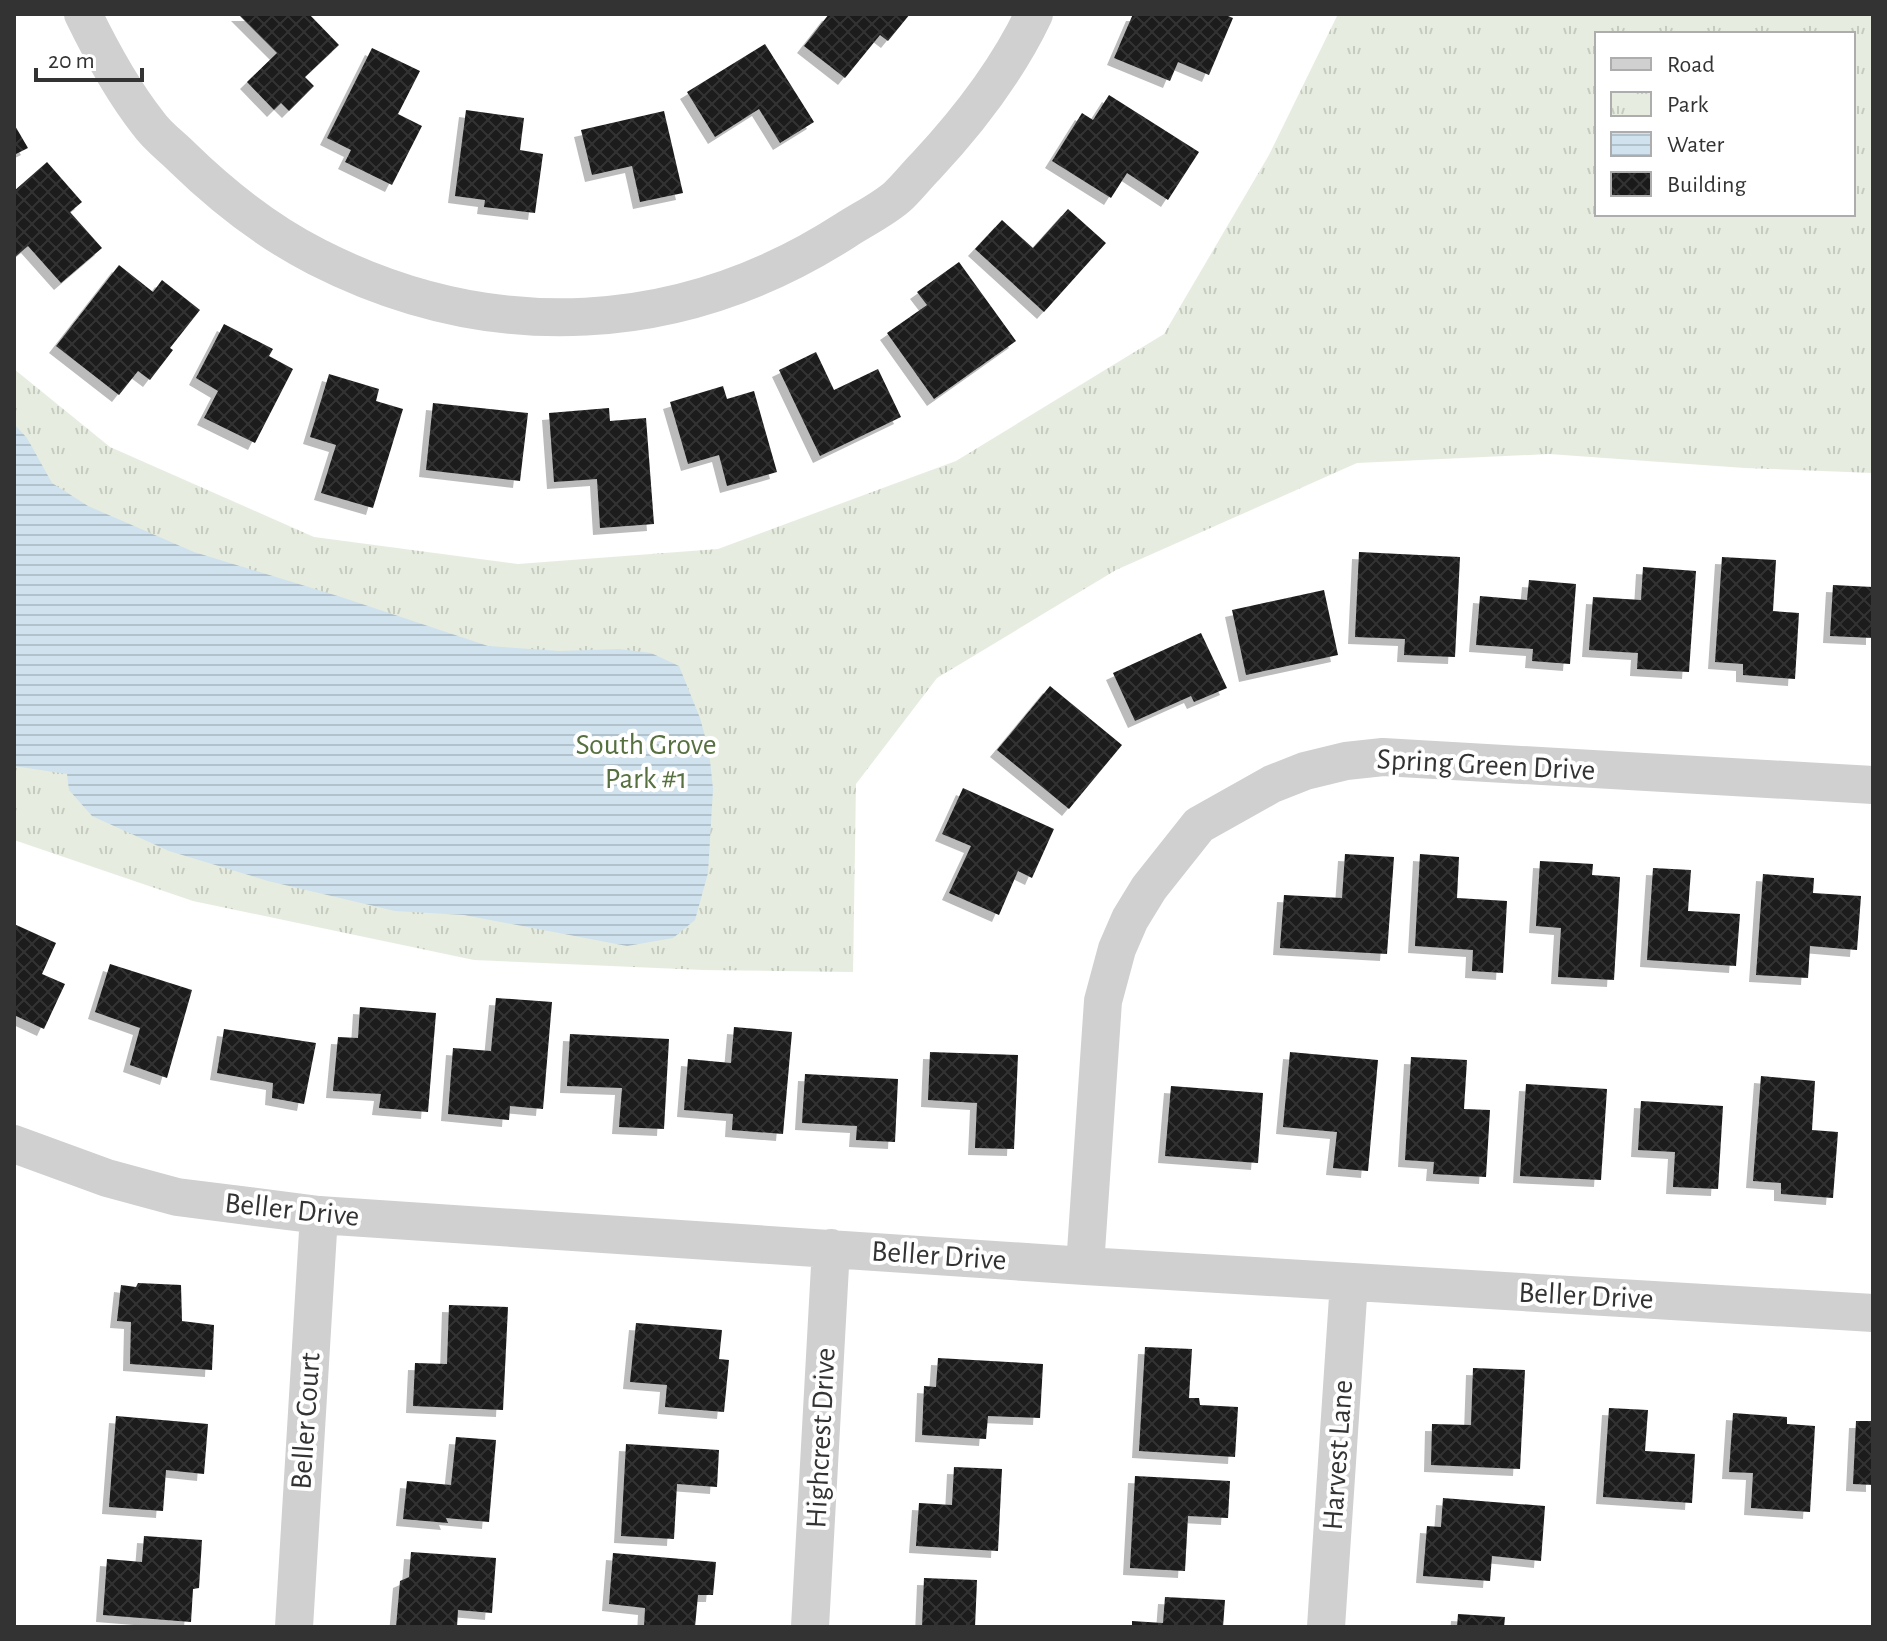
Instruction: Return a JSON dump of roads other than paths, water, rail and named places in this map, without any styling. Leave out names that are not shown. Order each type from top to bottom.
[{"type":"street","points":[[83,14],[148,125],[212,186],[284,241],[363,281],[414,298],[456,308],[563,318],[624,314],[718,293],[764,275],[818,248],[871,214],[897,197],[955,135],[996,83],[1034,14]]},
{"type":"street","name":"Spring Green Drive","points":[[1085,1266],[1103,1001],[1117,949],[1130,919],[1149,888],[1199,825],[1272,784],[1305,771],[1346,761],[1383,757],[1873,785]]},
{"type":"street","name":"Beller Drive","points":[[14,1144],[107,1178],[177,1197],[319,1215],[1085,1266],[1873,1313]]},
{"type":"street","name":"Beller Court","points":[[294,1627],[319,1215]]},
{"type":"street","name":"Highcrest Drive","points":[[810,1627],[831,1248]]},
{"type":"street","name":"Harvest Lane","points":[[1326,1627],[1349,1282]]},
{"type":"water","points":[[14,424],[27,438],[52,483],[88,506],[194,552],[488,646],[560,651],[619,649],[651,653],[679,666],[700,718],[709,751],[713,789],[708,873],[695,920],[673,938],[627,946],[464,915],[395,911],[268,881],[169,851],[92,816],[69,790],[67,774],[14,766]]},
{"type":"park label","name":"South Grove Park #1","points":[[646,762]]}]
